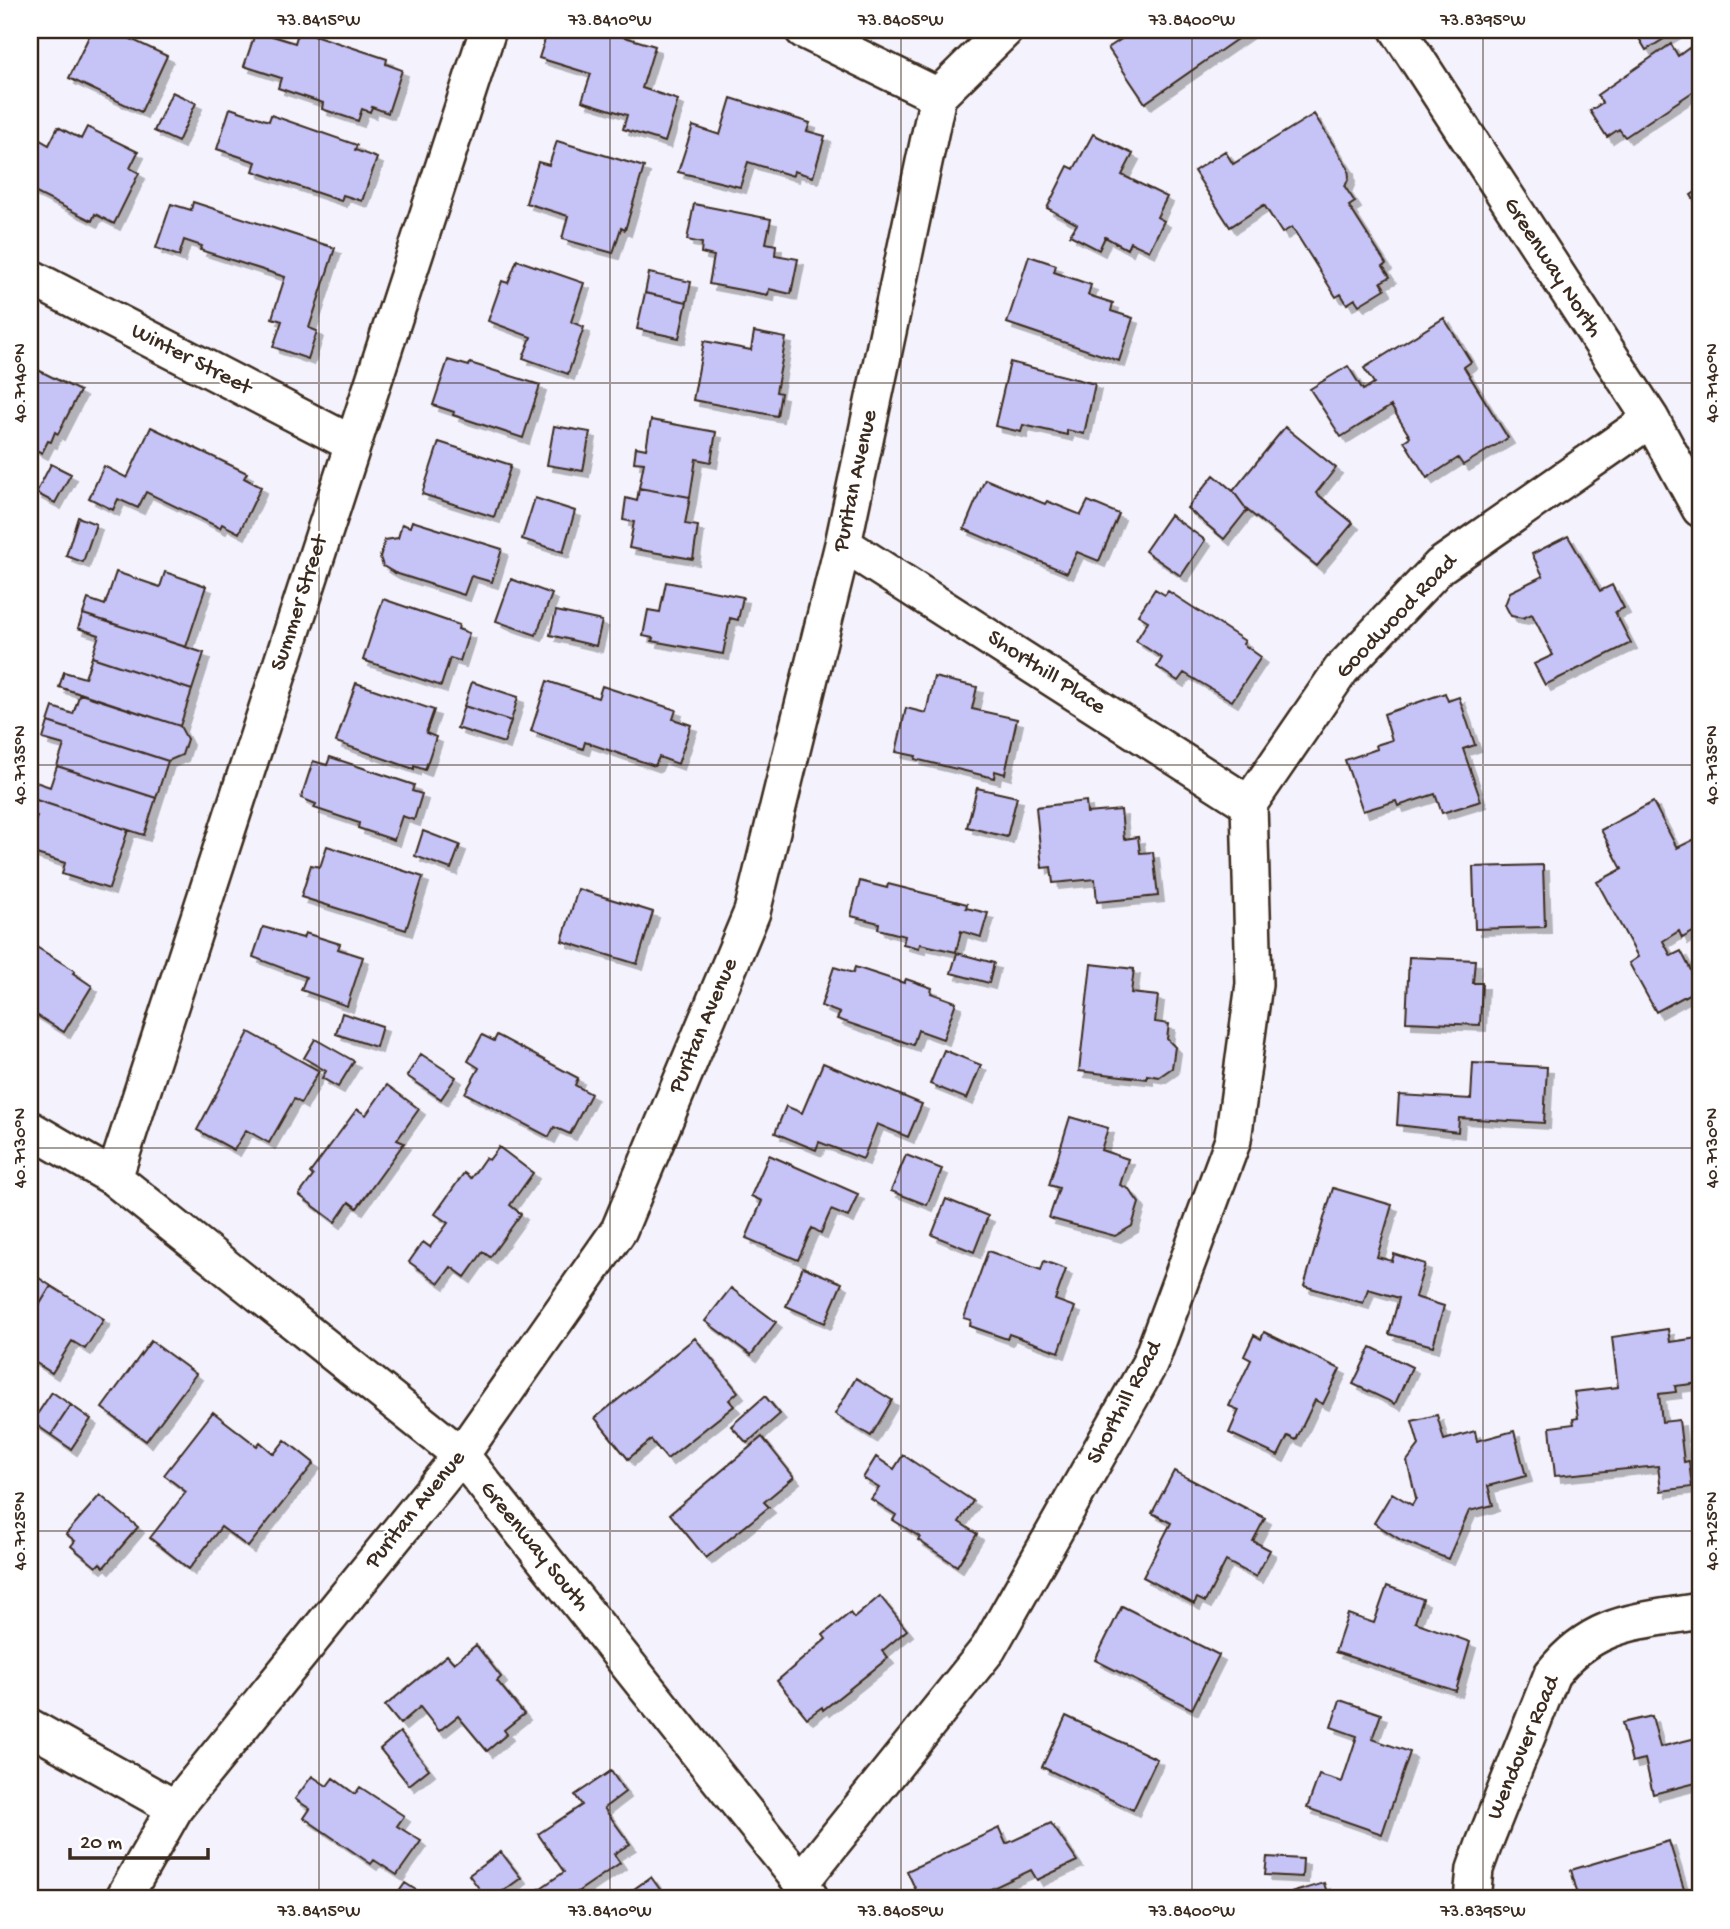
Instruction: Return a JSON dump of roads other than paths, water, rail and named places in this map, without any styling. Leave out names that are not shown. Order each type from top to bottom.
[{"type":"street","name":"Summer Street","points":[[114,1178],[351,443],[488,30]]},
{"type":"street","points":[[803,30],[938,96],[1006,30]]},
{"type":"street","name":"Greenway North","points":[[1398,30],[1651,419],[1700,509]]},
{"type":"street","name":"Puritan Avenue","points":[[123,1899],[175,1808],[461,1455],[618,1230],[752,912],[843,544],[938,96]]},
{"type":"street","name":"Winter Street","points":[[30,277],[351,443]]},
{"type":"street","name":"Goodwood Road","points":[[1249,804],[1341,670],[1440,566],[1651,419]]},
{"type":"street","name":"Shorthill Place","points":[[843,544],[1249,804]]},
{"type":"street","name":"Shorthill Road","points":[[806,1891],[988,1649],[1150,1363],[1233,1140],[1254,984],[1249,804]]},
{"type":"street","name":"Greenway South","points":[[30,1129],[114,1178],[461,1455],[806,1891]]},
{"type":"street","name":"Wendover Road","points":[[1472,1899],[1475,1869],[1552,1674],[1564,1659],[1591,1636],[1611,1629],[1700,1611]]},
{"type":"street","points":[[30,1727],[175,1808]]}]
